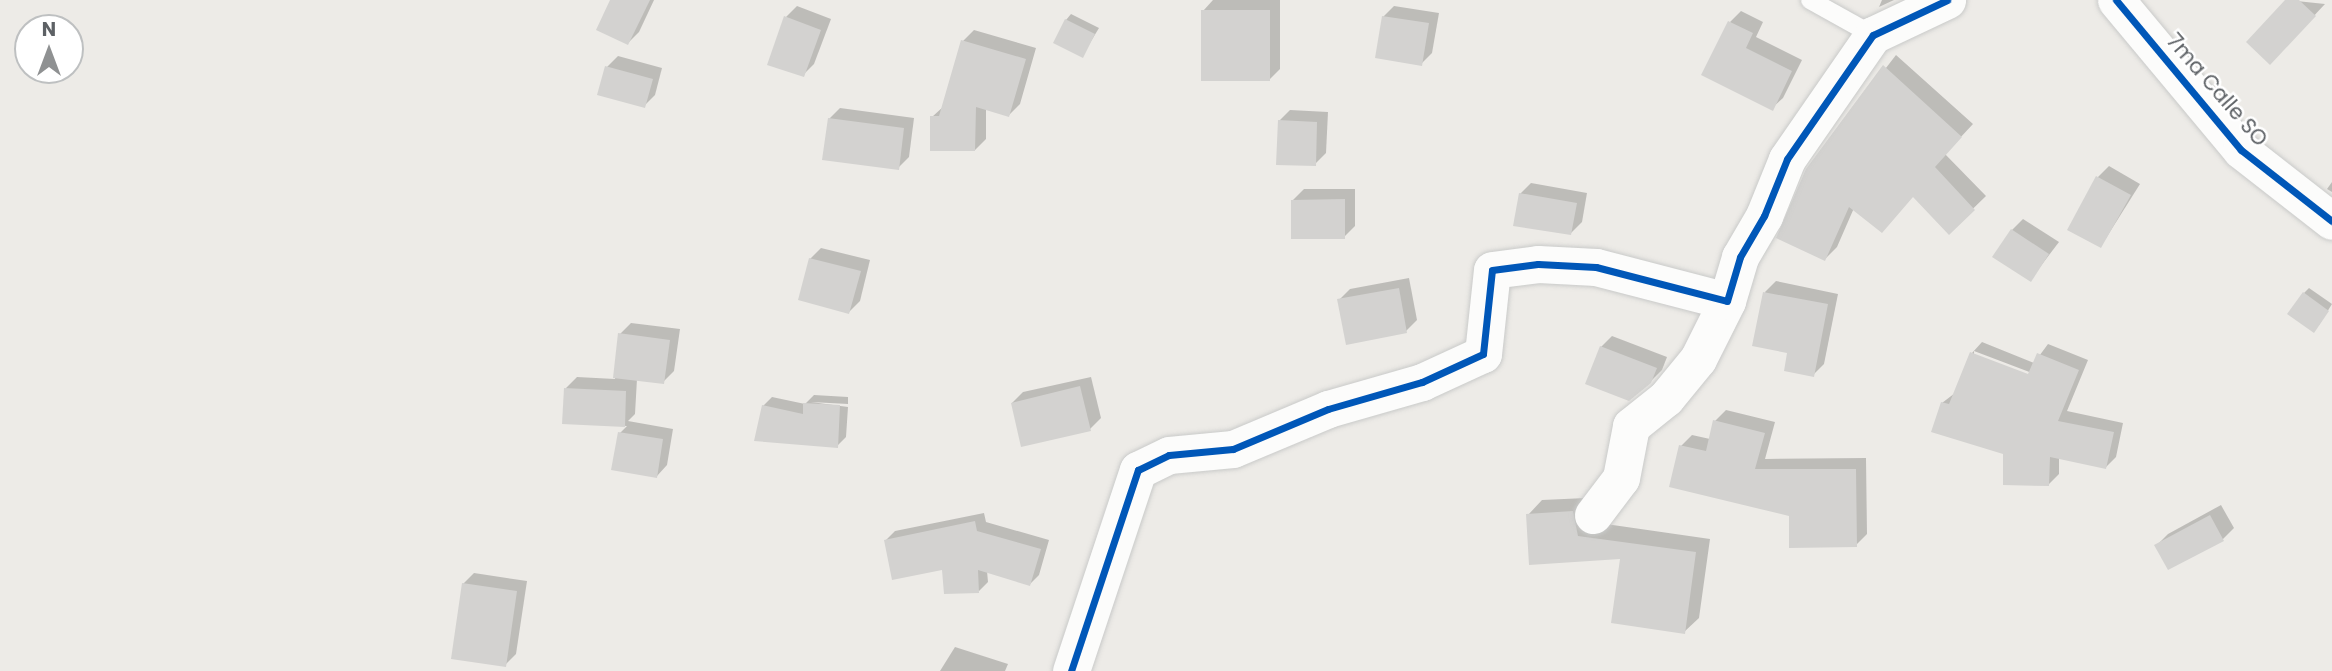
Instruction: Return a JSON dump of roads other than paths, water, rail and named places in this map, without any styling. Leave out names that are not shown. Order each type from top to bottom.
[{"type":"street","points":[[1593,515],[1621,478],[1631,426],[1666,398],[1698,359],[1727,302],[1740,257],[1764,216],[1787,159],[1873,35],[1947,0]]},
{"type":"street","name":"7ma Calle SO","points":[[2116,0],[2241,150],[2332,220]]},
{"type":"street","points":[[1071,671],[1138,470],[1169,454],[1233,449],[1328,409],[1422,382],[1483,354],[1492,270],[1538,264],[1596,267],[1727,302]]},
{"type":"lane","points":[[1810,0],[1873,35]]}]
